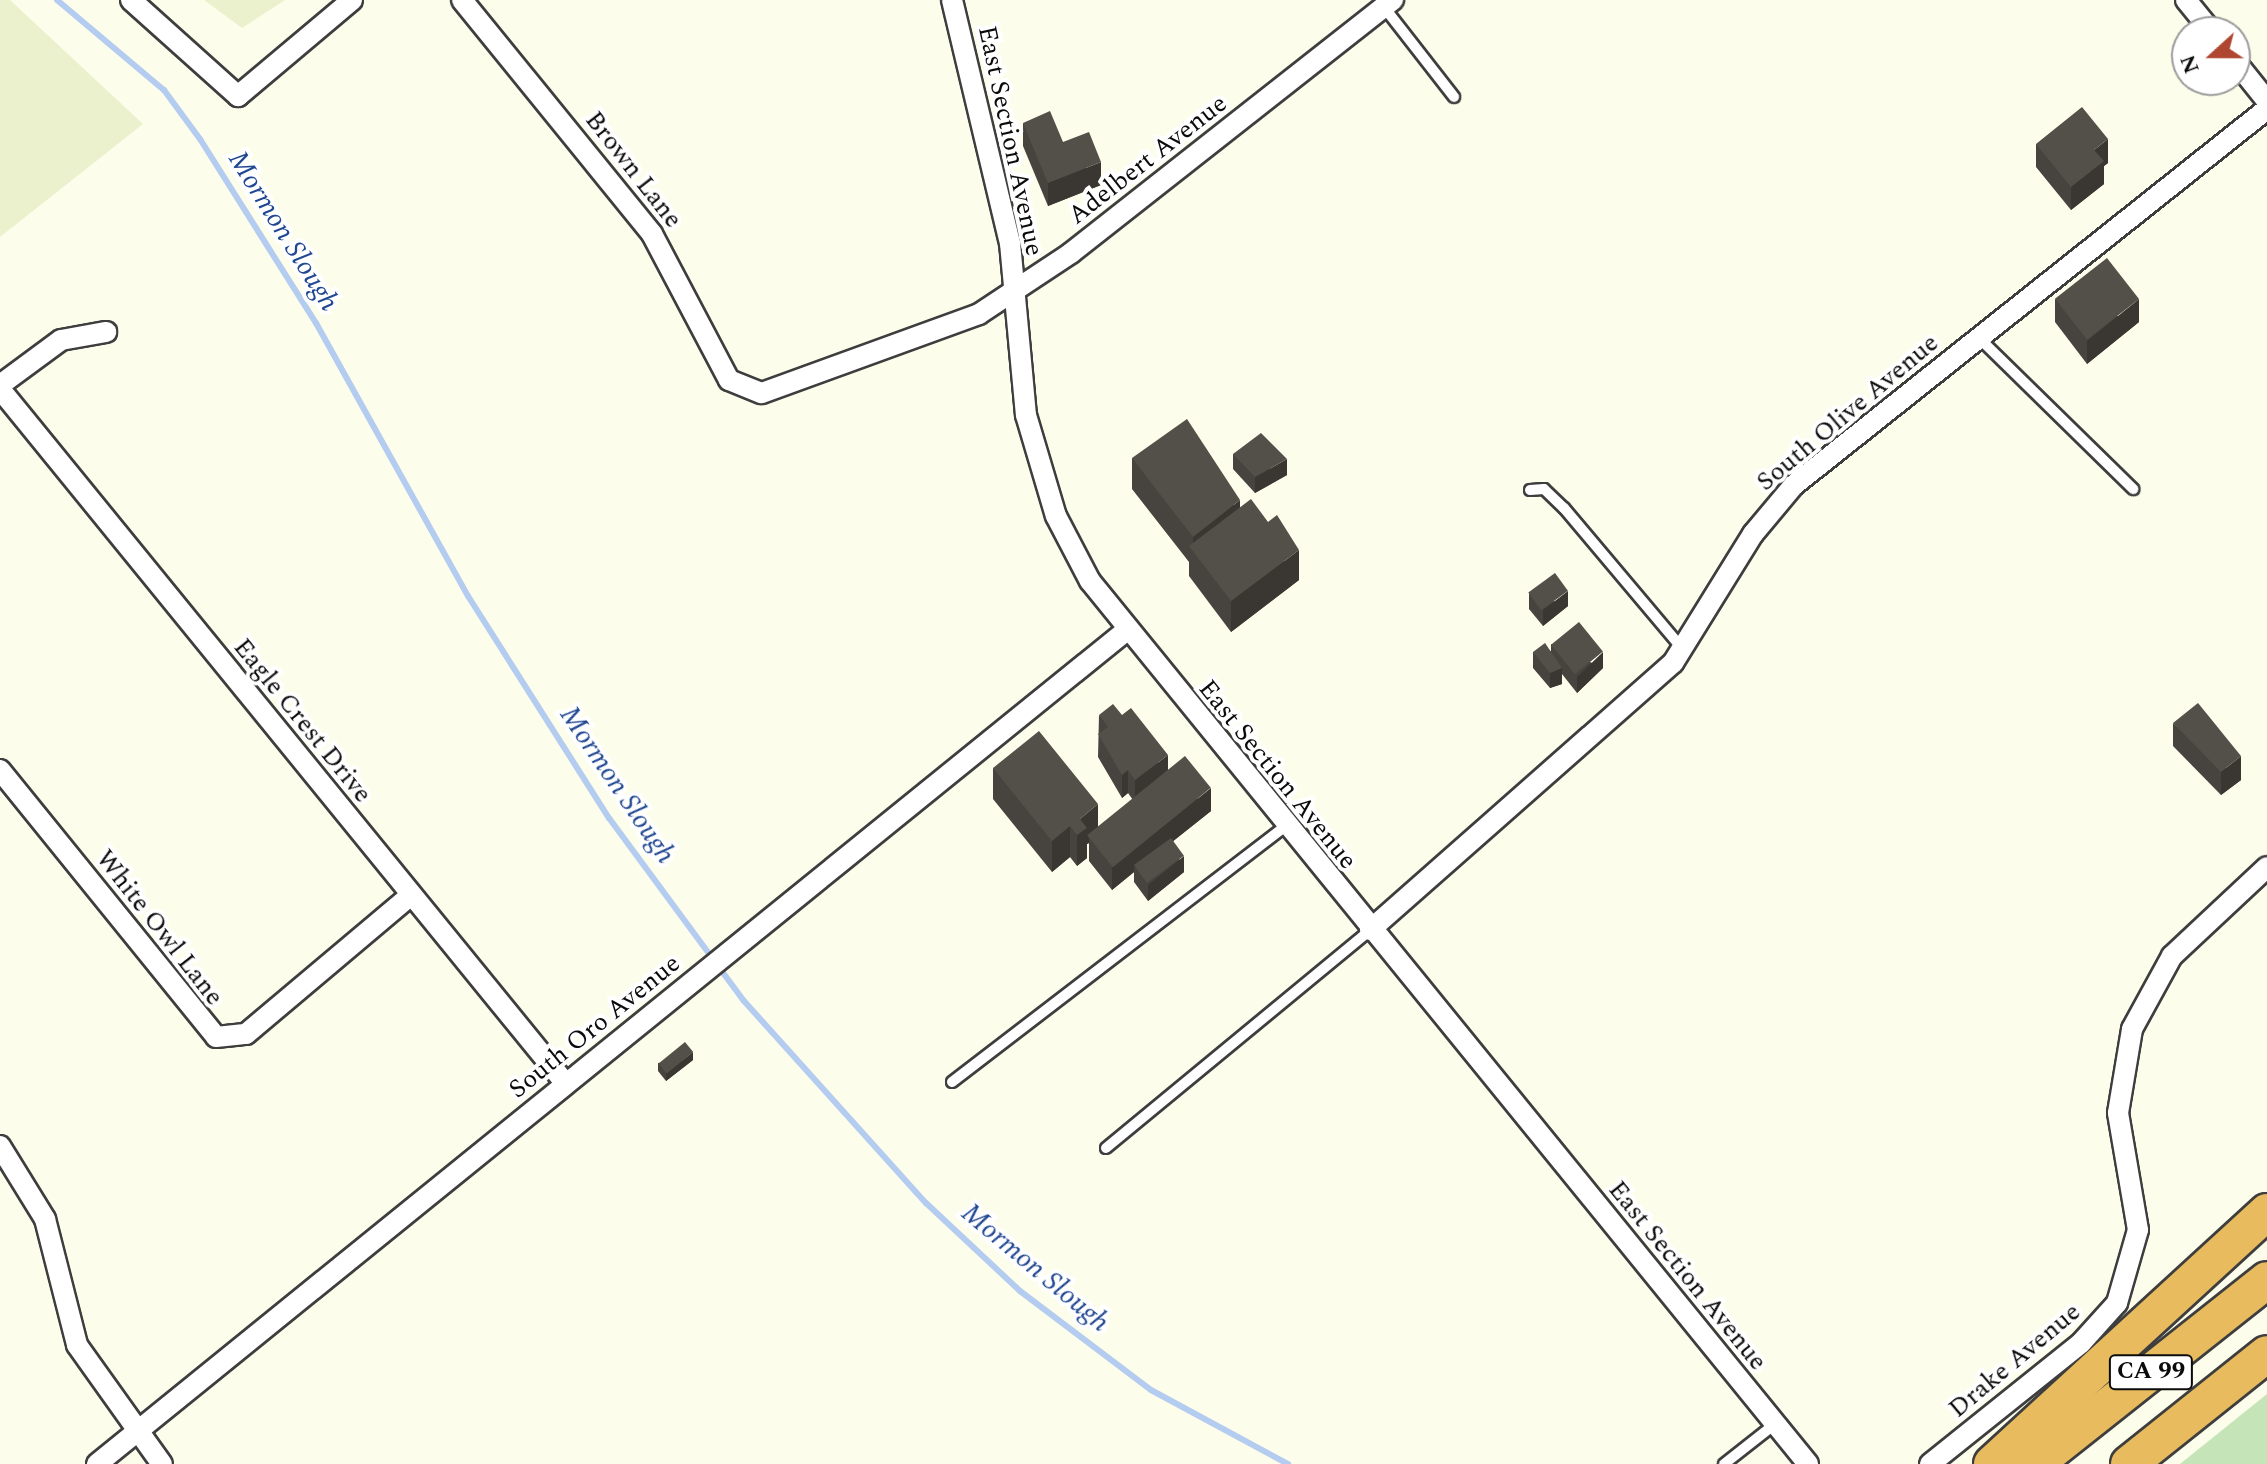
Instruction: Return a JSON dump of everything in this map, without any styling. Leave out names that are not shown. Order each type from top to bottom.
[{"type":"highway","points":[[1992,1464],[2267,1212]]},
{"type":"highway","name":"CA 99","points":[[2035,1464],[2267,1280]]},
{"type":"highway","name":"CA 99","points":[[2129,1464],[2267,1354]]},
{"type":"street","points":[[131,0],[238,96],[352,0]]},
{"type":"street","name":"Brown Lane","points":[[462,0],[652,234],[738,388]]},
{"type":"street","name":"East Section Avenue","points":[[952,0],[993,157],[1037,462],[1090,581],[1370,930],[1808,1464]]},
{"type":"street","points":[[2186,0],[2199,16]]},
{"type":"street","name":"Adelbert Avenue","points":[[738,388],[769,391],[979,314],[1013,292],[1388,4]]},
{"type":"street","points":[[2251,81],[2267,101]]},
{"type":"street","name":"South Olive Avenue","points":[[1370,930],[1684,650],[1753,534],[1794,485],[2267,109]]},
{"type":"street","points":[[0,387],[61,340],[106,332]]},
{"type":"street","name":"Eagle Crest Drive","points":[[0,387],[566,1084]]},
{"type":"street","name":"South Oro Avenue","points":[[97,1464],[1127,630]]},
{"type":"street","name":"White Owl Lane","points":[[0,770],[216,1037],[246,1034],[411,895]]},
{"type":"street","name":"Drake Avenue","points":[[1930,1464],[2081,1343],[2117,1303],[2138,1230],[2118,1113],[2132,1029],[2172,956],[2267,867]]},
{"type":"street","points":[[0,1146],[45,1219],[77,1345],[162,1464]]},
{"type":"lane","points":[[1388,4],[1454,97]]},
{"type":"lane","points":[[1979,338],[2133,489]]},
{"type":"lane","points":[[1530,490],[1544,489],[1564,508],[1684,650]]},
{"type":"lane","points":[[952,1082],[1286,826]]},
{"type":"lane","points":[[1106,1148],[1370,930]]},
{"type":"lane","points":[[1724,1464],[1775,1424]]},
{"type":"green space","points":[[0,0],[10,0],[143,124],[0,237]]},
{"type":"green space","points":[[204,0],[285,0],[242,28]]},
{"type":"green space","points":[[2267,1394],[2267,1464],[2180,1464]]},
{"type":"building","points":[[2082,107],[2108,139],[2094,150],[2104,161],[2071,187],[2036,144]]},
{"type":"building","points":[[1050,111],[1063,142],[1089,132],[1101,162],[1048,183],[1023,123]]},
{"type":"building","points":[[2107,258],[2139,299],[2087,340],[2055,299]]},
{"type":"building","points":[[1187,419],[1240,500],[1193,537],[1132,458]]},
{"type":"building","points":[[1261,433],[1287,459],[1255,477],[1233,454]]},
{"type":"building","points":[[1251,499],[1268,522],[1277,515],[1299,550],[1231,601],[1189,546]]},
{"type":"building","points":[[1555,573],[1568,591],[1541,610],[1528,592]]},
{"type":"building","points":[[1579,622],[1603,652],[1575,674],[1551,645]]},
{"type":"building","points":[[1545,643],[1562,668],[1550,673],[1533,652]]},
{"type":"building","points":[[2198,703],[2241,756],[2221,772],[2173,723]]},
{"type":"building","points":[[1113,704],[1122,715],[1131,708],[1168,755],[1135,780],[1128,770],[1122,775],[1098,734],[1108,727],[1099,715]]},
{"type":"building","points":[[1039,731],[1098,804],[1080,819],[1087,828],[1077,835],[1070,826],[1052,841],[993,768]]},
{"type":"building","points":[[1185,756],[1211,788],[1113,867],[1087,835]]},
{"type":"building","points":[[1171,838],[1184,856],[1147,883],[1134,865]]},
{"type":"building","points":[[685,1042],[693,1052],[667,1073],[659,1063]]},
{"type":"waterway","name":"Mormon Slough","points":[[57,0],[164,90],[200,139],[316,323],[468,596],[609,818],[744,1001],[926,1203],[1020,1291],[1151,1390],[1288,1464]]}]
